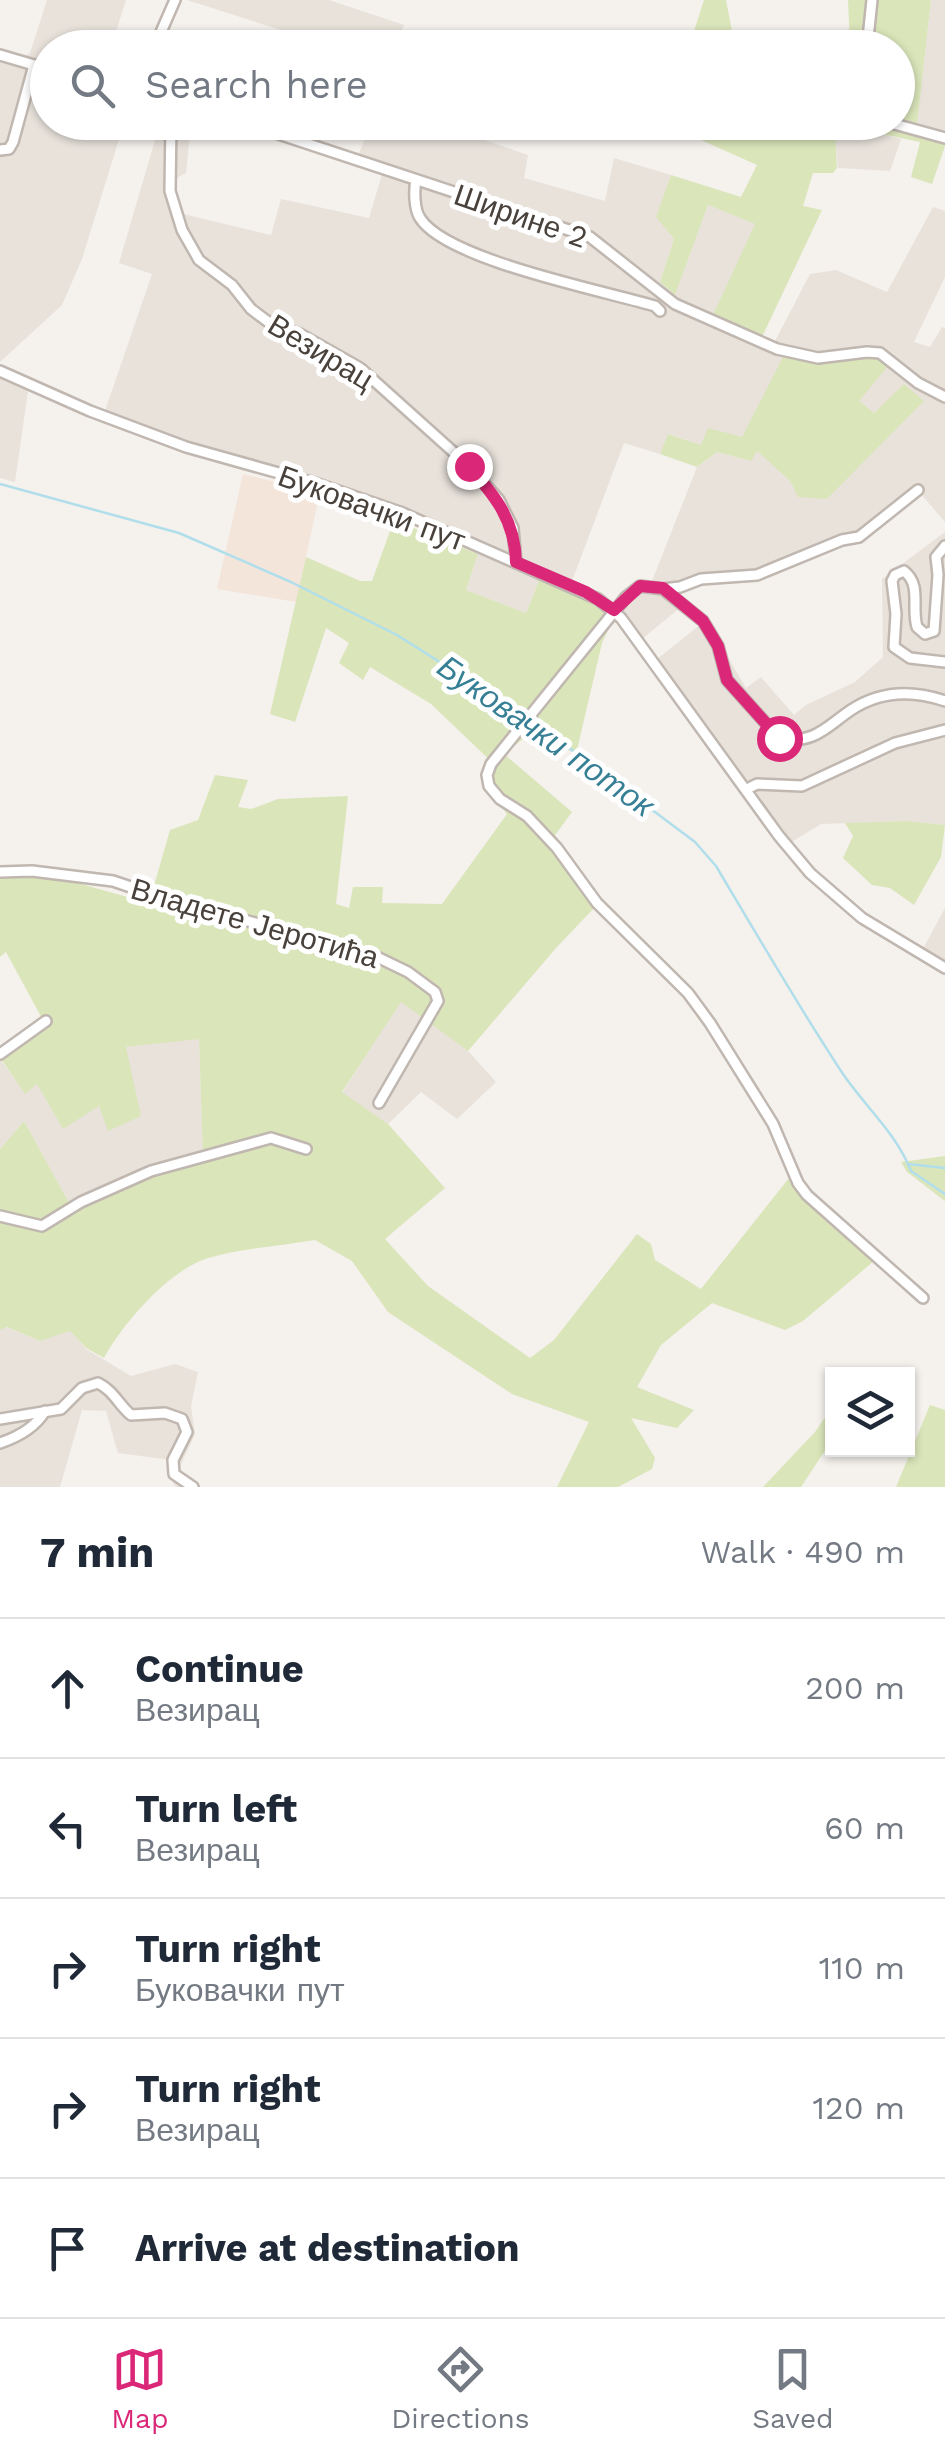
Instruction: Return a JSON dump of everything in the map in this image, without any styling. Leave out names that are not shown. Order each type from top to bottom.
[{"type":"street","points":[[162,30],[174,0]]},
{"type":"street","points":[[869,30],[872,0]]},
{"type":"street","points":[[0,56],[30,63]]},
{"type":"street","points":[[0,150],[9,149],[14,142],[30,80]]},
{"type":"street","points":[[915,130],[945,138]]},
{"type":"street","name":"Везирац","points":[[171,140],[172,201],[182,230],[200,260],[272,324],[300,334],[360,368],[469,466],[499,500],[513,528],[516,562]]},
{"type":"street","name":"Ширине 2","points":[[296,140],[590,237],[674,304],[777,349],[818,358],[880,354],[918,383],[945,397]]},
{"type":"street","points":[[416,180],[420,218],[433,231],[467,251],[496,263],[655,306],[660,311]]},
{"type":"street","name":"Буковачки пут","points":[[0,371],[186,446],[320,484],[400,512],[586,592],[614,610],[791,852],[836,897],[879,930],[945,968]]},
{"type":"street","points":[[918,490],[859,536],[758,575],[700,579],[680,587],[640,586],[614,610],[491,764],[489,786],[500,799],[528,816],[557,848],[596,903],[688,994],[764,1109],[807,1195],[923,1298]]},
{"type":"street","points":[[945,546],[936,556],[934,631],[925,634],[917,627],[915,584],[909,574],[900,572],[892,581],[894,647],[910,658],[945,662]]},
{"type":"street","points":[[663,588],[703,621],[718,646],[727,680],[779,738],[789,740],[817,734],[849,712],[881,697],[900,693],[945,701]]},
{"type":"street","points":[[748,789],[757,784],[802,786],[895,743],[945,730]]},
{"type":"street","name":"Владете Јеротића","points":[[0,872],[112,881],[172,902],[302,935],[339,952],[378,958],[408,972],[436,992],[438,1001],[379,1103]]},
{"type":"street","points":[[0,1054],[46,1021]]},
{"type":"street","points":[[0,1216],[42,1226],[81,1202],[151,1171],[271,1138],[306,1149]]},
{"type":"street","points":[[0,1419],[61,1409],[82,1388],[98,1384],[113,1391],[120,1406],[131,1414],[164,1413],[182,1419],[187,1432],[173,1460],[174,1474],[193,1487]]},
{"type":"street","points":[[0,1444],[20,1435],[45,1412]]},
{"type":"shaded area","points":[[47,0],[126,0],[116,30],[37,30]]},
{"type":"shaded area","points":[[187,0],[329,0],[404,25],[402,30],[281,30]]},
{"type":"shaded area","points":[[931,0],[945,0],[945,140],[916,134]]},
{"type":"shaded area","points":[[0,52],[22,58],[30,53],[30,140],[119,140],[82,259],[62,305],[0,362]]},
{"type":"shaded area","points":[[155,140],[189,140],[186,173],[173,186],[179,213],[271,235],[281,199],[369,218],[383,171],[356,161],[364,140],[484,140],[528,155],[524,178],[605,201],[614,158],[671,175],[657,217],[674,239],[660,282],[675,294],[708,205],[756,224],[714,315],[774,343],[810,274],[836,270],[887,292],[933,207],[945,211],[945,277],[914,342],[930,347],[945,328],[945,522],[920,493],[864,541],[843,544],[769,576],[738,583],[701,584],[675,594],[687,602],[642,639],[615,606],[635,586],[652,581],[697,467],[717,452],[751,461],[757,450],[790,481],[798,496],[874,413],[858,401],[839,360],[820,361],[742,438],[701,445],[669,434],[660,454],[624,443],[572,581],[332,482],[186,442],[105,411],[152,274],[119,263]]},
{"type":"shaded area","points":[[835,140],[901,140],[890,171],[838,168]]},
{"type":"shaded area","points":[[0,377],[28,391],[15,482],[0,478]]},
{"type":"shaded area","points":[[243,474],[320,493],[296,602],[217,589]]},
{"type":"shaded area","points":[[945,532],[945,825],[907,821],[821,824],[790,843],[656,660],[706,620],[746,688],[761,677],[794,715],[806,705],[855,682],[883,657],[882,579]]},
{"type":"shaded area","points":[[478,554],[540,578],[526,613],[466,590]]},
{"type":"shaded area","points":[[945,908],[945,961],[923,949]]},
{"type":"shaded area","points":[[401,1001],[468,1051],[496,1082],[457,1119],[421,1092],[388,1124],[342,1093]]},
{"type":"shaded area","points":[[199,1038],[203,1160],[113,1190],[73,1210],[24,1121],[0,1149],[0,1059],[25,1093],[37,1083],[99,1105],[109,1130],[126,1047]]},
{"type":"shaded area","points":[[6,1327],[40,1341],[70,1330],[86,1349],[131,1376],[175,1364],[198,1372],[191,1406],[195,1434],[177,1473],[195,1487],[176,1487],[171,1460],[118,1453],[106,1411],[82,1410],[60,1487],[0,1487],[0,1330]]},
{"type":"green space","points":[[704,0],[726,0],[732,30],[694,30]]},
{"type":"green space","points":[[848,0],[931,0],[916,134],[945,140],[932,184],[911,177],[920,142],[910,140],[915,140],[915,30],[849,30]]},
{"type":"green space","points":[[701,140],[835,140],[837,168],[833,173],[813,173],[803,206],[822,210],[762,337],[713,315],[755,224],[708,205],[675,295],[660,282],[674,239],[656,217],[671,175],[741,197],[757,165]]},
{"type":"green space","points":[[872,354],[888,366],[859,401],[874,413],[904,384],[924,401],[827,499],[798,497],[790,481],[757,451],[751,461],[717,452],[697,467],[660,454],[668,434],[701,445],[708,428],[742,437],[784,355],[820,361]]},
{"type":"green space","points":[[394,520],[478,554],[466,590],[526,613],[540,578],[589,601],[613,620],[602,643],[576,754],[533,731],[504,754],[572,812],[550,842],[596,906],[468,1051],[401,1002],[342,1092],[388,1124],[445,1188],[385,1239],[428,1286],[530,1358],[554,1340],[637,1234],[651,1244],[655,1260],[701,1289],[789,1178],[808,1204],[874,1261],[803,1321],[785,1330],[712,1303],[661,1345],[637,1387],[694,1410],[677,1428],[631,1418],[655,1458],[652,1469],[618,1487],[557,1487],[589,1422],[512,1394],[388,1312],[352,1261],[315,1240],[234,1252],[193,1264],[148,1299],[104,1358],[86,1348],[70,1331],[40,1341],[7,1327],[0,1330],[0,1149],[24,1121],[73,1210],[113,1190],[203,1160],[199,1039],[126,1047],[141,1116],[108,1131],[99,1106],[63,1129],[37,1084],[25,1094],[1,1059],[45,1024],[6,952],[0,957],[0,874],[63,879],[149,903],[170,830],[198,820],[215,775],[248,780],[238,807],[251,809],[278,799],[348,796],[336,904],[349,908],[353,887],[383,887],[382,903],[442,904],[507,814],[495,799],[489,776],[495,765],[431,704],[370,667],[363,680],[339,663],[349,643],[326,628],[295,722],[270,714],[306,557],[360,581],[372,581]]},
{"type":"green space","points":[[907,821],[945,825],[941,857],[914,905],[890,888],[872,885],[843,858],[853,836],[845,823]]},
{"type":"green space","points":[[945,1156],[945,1201],[907,1172],[901,1162]]},
{"type":"green space","points":[[930,1405],[945,1410],[945,1487],[896,1487],[908,1457],[915,1457],[915,1441]]},
{"type":"green space","points":[[825,1417],[825,1451],[801,1487],[763,1487]]},
{"type":"waterway","name":"Буковачки поток","points":[[0,484],[179,533],[291,582],[397,635],[525,716]]},
{"type":"waterway","name":"Буковачки поток","points":[[532,720],[695,842],[716,866],[841,1071],[894,1139],[908,1164],[945,1168]]},
{"type":"waterway","points":[[908,1164],[911,1171],[945,1194]]},
{"type":"route","points":[[469,466],[499,500],[513,528],[516,562],[586,592],[614,610],[640,586],[663,588],[703,621],[718,646],[727,680],[779,738]]}]
